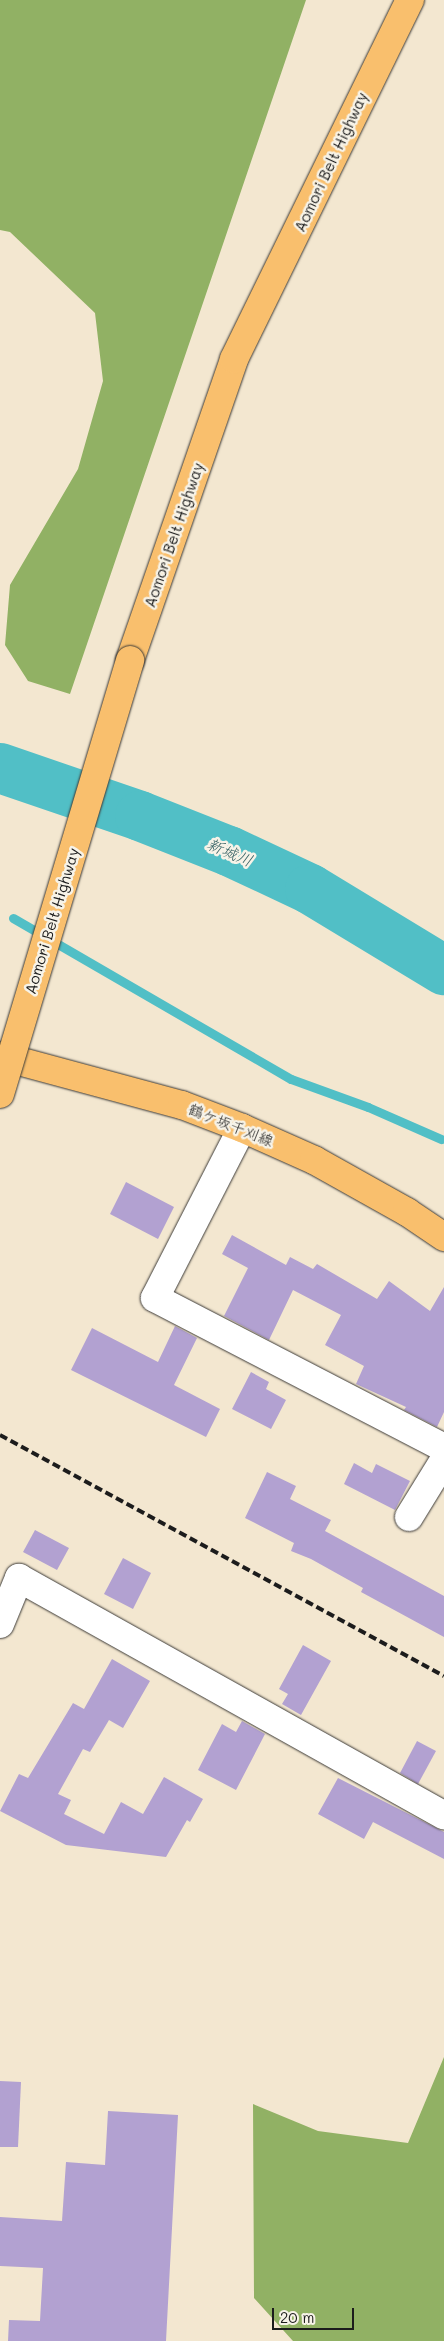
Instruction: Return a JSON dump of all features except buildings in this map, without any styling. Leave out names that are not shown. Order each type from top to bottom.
[{"type":"main road","name":"Aomori Belt Highway","points":[[0,1094],[130,660],[234,359],[410,0]]},
{"type":"main road","name":"鶴ケ坂千刈線","points":[[0,1056],[182,1105],[242,1128],[314,1160],[407,1212],[444,1237]]},
{"type":"street","points":[[242,1128],[155,1298],[444,1448]]},
{"type":"street","points":[[408,1517],[444,1460]]},
{"type":"street","points":[[0,1624],[19,1578],[444,1816]]},
{"type":"green space","points":[[0,0],[306,0],[70,694],[28,681],[5,645],[10,585],[78,469],[103,381],[95,313],[10,232],[0,230]]},
{"type":"green space","points":[[444,2057],[444,2341],[293,2341],[254,2298],[253,2104],[318,2131],[408,2143]]},
{"type":"waterway","name":"新城川","points":[[0,768],[140,816],[229,851],[310,889],[444,970]]},
{"type":"waterway","points":[[13,918],[291,1079],[368,1107],[441,1139]]},
{"type":"railway","points":[[0,1435],[444,1676]]}]
